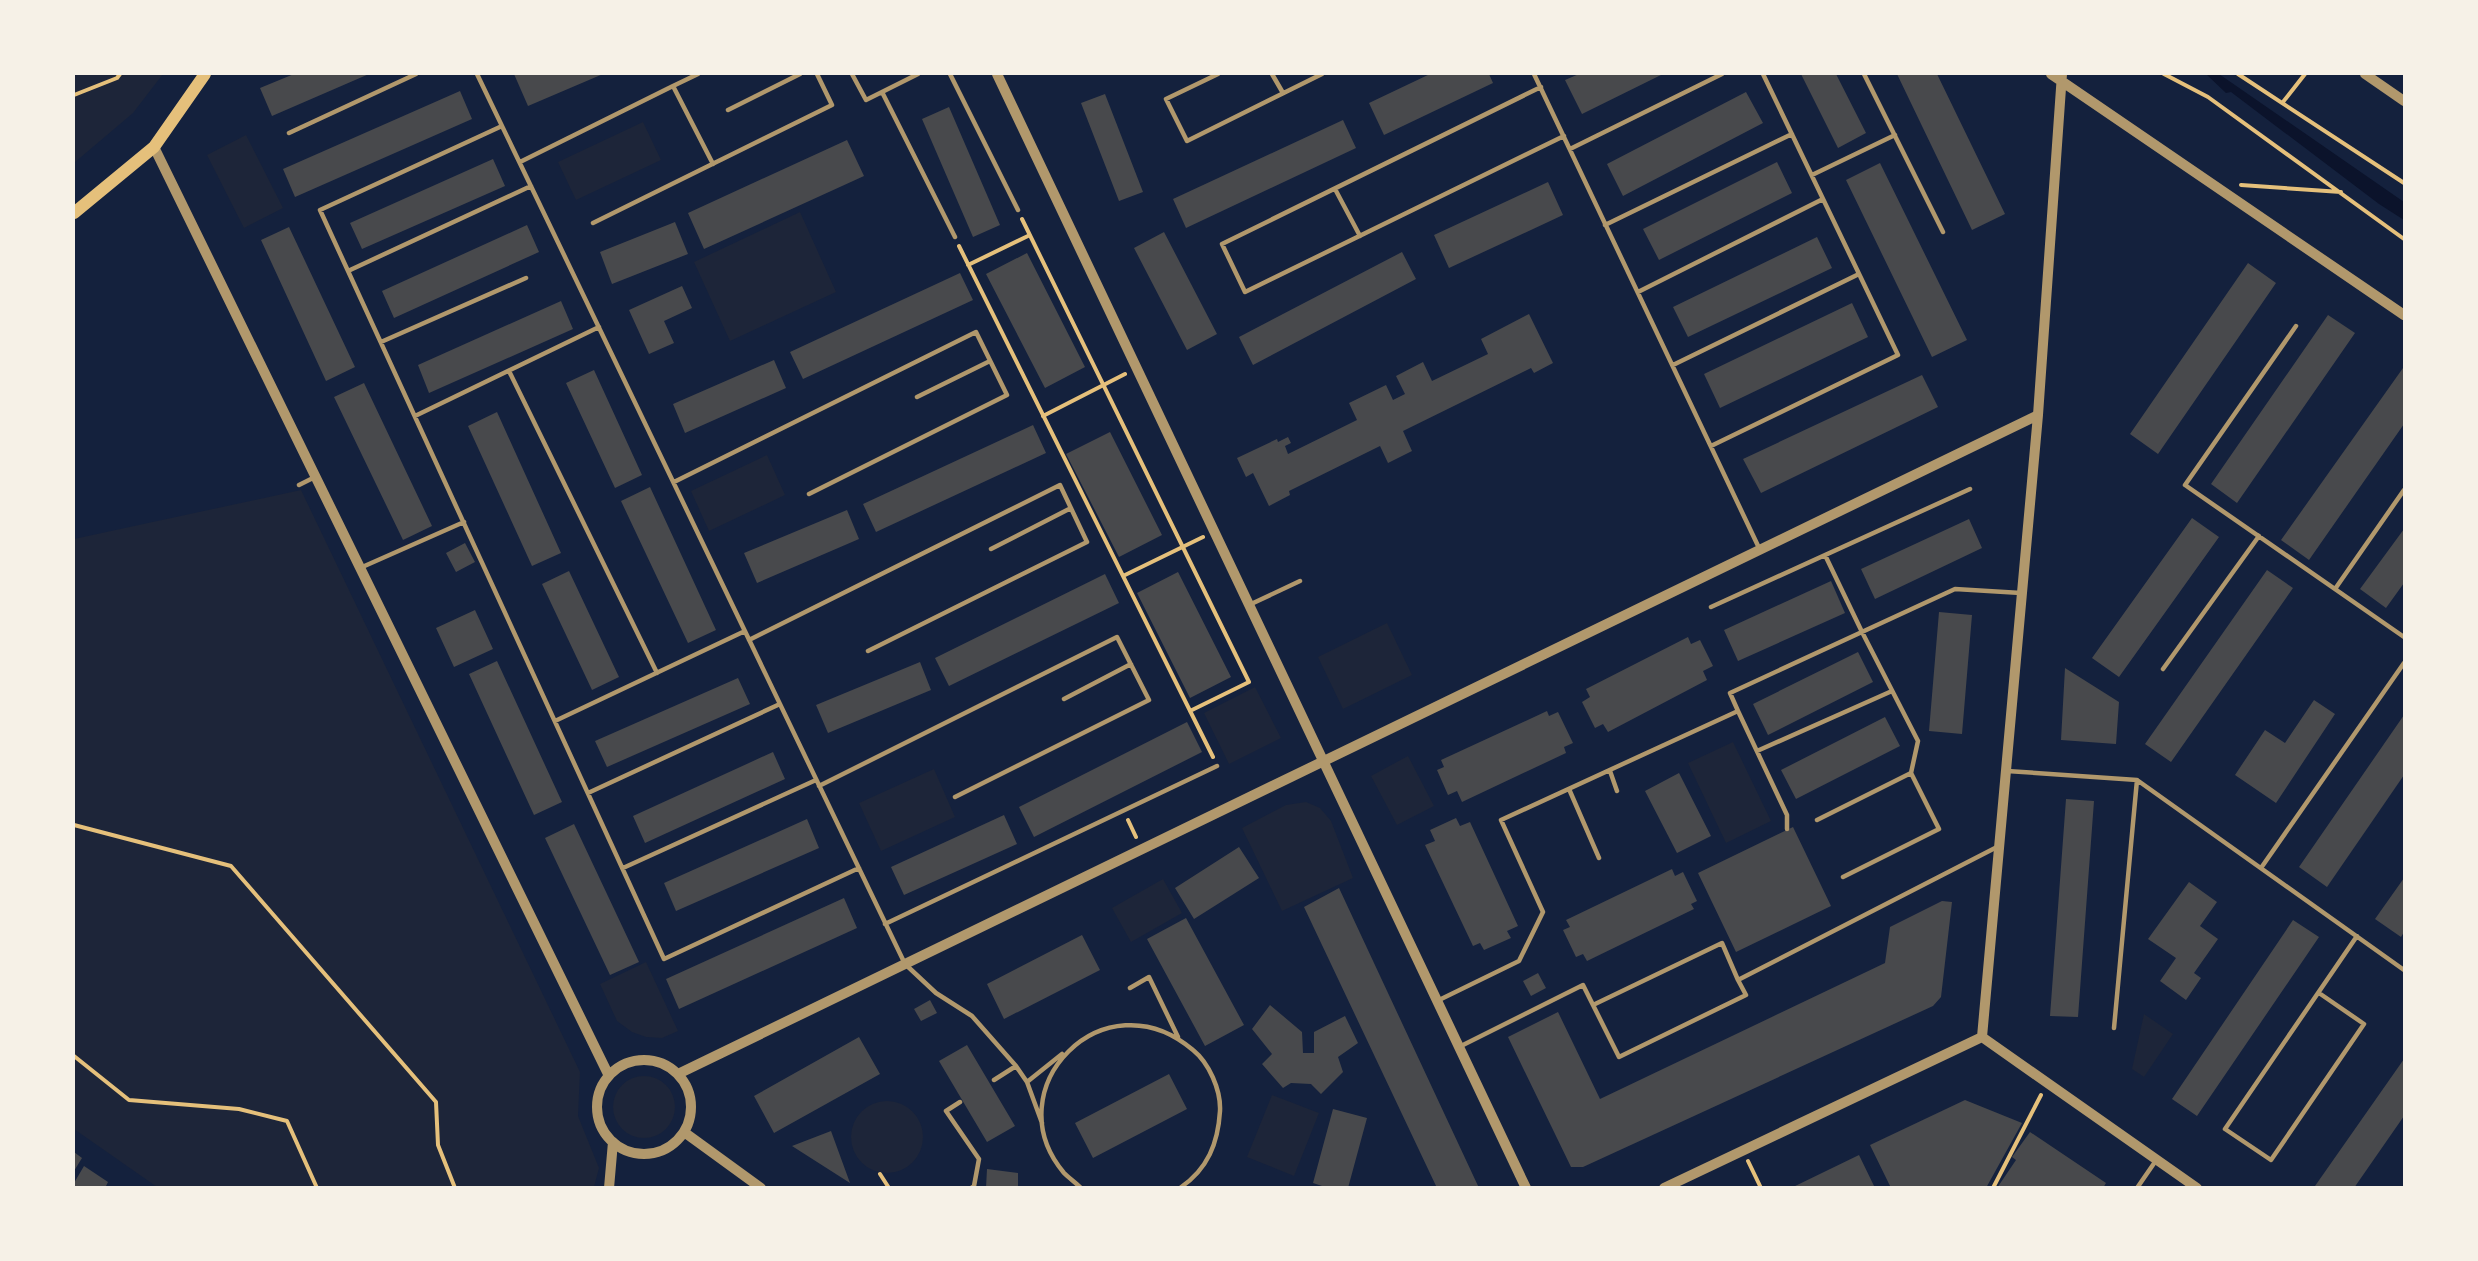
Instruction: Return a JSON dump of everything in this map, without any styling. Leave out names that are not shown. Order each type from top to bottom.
[{"type":"main road","points":[[74,213],[154,147],[205,74]]},
{"type":"street","points":[[997,74],[1526,1188]]},
{"type":"street","points":[[2051,74],[2062,77],[2404,315]]},
{"type":"street","points":[[2365,74],[2404,101]]},
{"type":"street","points":[[1982,1038],[1997,848],[2007,771],[2038,415],[2062,77]]},
{"type":"street","points":[[154,147],[609,1076]]},
{"type":"street","points":[[678,1074],[2038,415]]},
{"type":"street","points":[[1982,1038],[2197,1188]]},
{"type":"street","points":[[1664,1188],[1982,1038]]},
{"type":"street","points":[[643,1060],[662,1063],[678,1074],[691,1099],[690,1118],[684,1132],[667,1148],[649,1154],[630,1152],[613,1142],[602,1128],[598,1110],[600,1092],[609,1076],[624,1064],[643,1060]]},
{"type":"street","points":[[684,1132],[761,1188]]},
{"type":"street","points":[[609,1188],[613,1142]]},
{"type":"lane","points":[[289,133],[416,74]]},
{"type":"lane","points":[[477,74],[904,964],[936,993],[972,1016],[1016,1066],[1027,1082],[1049,1150],[1064,1173],[1082,1188]]},
{"type":"lane","points":[[520,162],[698,74]]},
{"type":"lane","points":[[728,110],[800,74]]},
{"type":"lane","points":[[593,223],[832,105],[817,74]]},
{"type":"lane","points":[[852,74],[866,100],[918,74]]},
{"type":"lane","points":[[950,74],[1018,210]]},
{"type":"lane","points":[[1218,74],[1166,99],[1187,141],[1322,74]]},
{"type":"lane","points":[[1272,74],[1283,93]]},
{"type":"lane","points":[[1534,74],[1760,550]]},
{"type":"lane","points":[[1570,149],[1722,74]]},
{"type":"lane","points":[[1711,446],[1898,356],[1763,74]]},
{"type":"lane","points":[[1864,74],[1943,232]]},
{"type":"lane","points":[[673,86],[712,164]]},
{"type":"lane","points":[[1541,87],[1222,244],[1245,292],[1564,136]]},
{"type":"lane","points":[[882,92],[954,237]]},
{"type":"lane","points":[[502,126],[320,210],[664,959],[859,868]]},
{"type":"lane","points":[[1605,225],[1792,134]]},
{"type":"lane","points":[[1812,175],[1895,135]]},
{"type":"lane","points":[[348,271],[531,186]]},
{"type":"lane","points":[[1335,189],[1360,236]]},
{"type":"lane","points":[[1638,292],[1823,199]]},
{"type":"lane","points":[[1673,365],[1859,274]]},
{"type":"lane","points":[[381,342],[526,278]]},
{"type":"lane","points":[[2296,326],[2186,485],[2404,637]]},
{"type":"lane","points":[[415,416],[599,327]]},
{"type":"lane","points":[[674,482],[976,332],[1007,395],[809,494]]},
{"type":"lane","points":[[917,397],[990,361]]},
{"type":"lane","points":[[509,371],[657,673]]},
{"type":"lane","points":[[299,485],[315,477]]},
{"type":"lane","points":[[749,640],[1060,485],[1088,542],[868,651]]},
{"type":"lane","points":[[1711,607],[1970,489]]},
{"type":"lane","points":[[2335,589],[2404,490]]},
{"type":"lane","points":[[992,549],[1071,508]]},
{"type":"lane","points":[[360,568],[464,522]]},
{"type":"lane","points":[[2163,669],[2259,536]]},
{"type":"lane","points":[[1825,555],[1918,741],[1911,773],[1939,829],[1843,877]]},
{"type":"lane","points":[[1249,605],[1300,580]]},
{"type":"lane","points":[[1787,829],[1786,815],[1730,693],[1955,589],[2021,593]]},
{"type":"lane","points":[[555,720],[745,631]]},
{"type":"lane","points":[[819,786],[1117,637],[1149,700],[956,797]]},
{"type":"lane","points":[[2261,868],[2404,663]]},
{"type":"lane","points":[[1064,699],[1131,664]]},
{"type":"lane","points":[[1756,751],[1892,691]]},
{"type":"lane","points":[[588,793],[780,704]]},
{"type":"lane","points":[[1437,1001],[1519,961],[1543,912],[1501,820],[1738,711]]},
{"type":"lane","points":[[885,924],[1217,766]]},
{"type":"lane","points":[[1610,771],[1617,791]]},
{"type":"lane","points":[[2007,771],[2137,780],[2404,970]]},
{"type":"lane","points":[[1817,820],[1911,773]]},
{"type":"lane","points":[[622,868],[816,780]]},
{"type":"lane","points":[[2114,1029],[2137,780]]},
{"type":"lane","points":[[1569,789],[1599,858]]},
{"type":"lane","points":[[1738,980],[1997,848]]},
{"type":"lane","points":[[2319,993],[2364,1024],[2271,1160],[2225,1129],[2357,936]]},
{"type":"lane","points":[[1459,1047],[1583,985],[1618,1057],[1746,994],[1722,943],[1593,1005]]},
{"type":"lane","points":[[1130,987],[1149,977],[1178,1037]]},
{"type":"lane","points":[[1027,1082],[1082,1039],[1104,1028],[1130,1024],[1155,1027],[1178,1037],[1199,1055],[1214,1079],[1220,1106],[1218,1134],[1208,1160],[1190,1181],[1180,1188]]},
{"type":"lane","points":[[1042,1123],[1043,1099],[1050,1076],[1064,1055],[1082,1039]]},
{"type":"lane","points":[[994,1080],[1016,1066]]},
{"type":"lane","points":[[960,1102],[946,1111],[979,1159],[974,1186],[971,1188]]},
{"type":"lane","points":[[2137,1188],[2157,1159]]},
{"type":"path","points":[[74,95],[117,78],[120,74]]},
{"type":"path","points":[[2164,74],[2208,97],[2404,239]]},
{"type":"path","points":[[2238,74],[2404,183]]},
{"type":"path","points":[[2283,102],[2305,74]]},
{"type":"path","points":[[2212,183],[2342,192]]},
{"type":"path","points":[[1018,210],[1249,682],[1190,711]]},
{"type":"path","points":[[968,266],[1030,236]]},
{"type":"path","points":[[954,237],[1217,766]]},
{"type":"path","points":[[1043,416],[1137,368]]},
{"type":"path","points":[[1123,576],[1214,531]]},
{"type":"path","points":[[1123,811],[1143,849]]},
{"type":"path","points":[[74,825],[231,866],[436,1102],[438,1144],[455,1188]]},
{"type":"path","points":[[74,1056],[129,1100],[239,1109],[287,1120],[318,1188]]},
{"type":"path","points":[[1993,1188],[2047,1083]]},
{"type":"path","points":[[1743,1150],[1761,1188]]},
{"type":"path","points":[[880,1174],[889,1188]]},
{"type":"shaded area","points":[[74,74],[163,74],[133,113],[74,163]]},
{"type":"shaded area","points":[[2206,74],[2219,74],[2404,202],[2404,220],[2379,204],[2231,92],[2226,93]]},
{"type":"shaded area","points":[[643,122],[661,160],[576,200],[558,162]]},
{"type":"shaded area","points":[[246,135],[283,208],[244,228],[207,155]]},
{"type":"shaded area","points":[[800,212],[836,292],[730,341],[694,262]]},
{"type":"shaded area","points":[[767,455],[785,495],[709,531],[691,491]]},
{"type":"shaded area","points":[[301,490],[580,1072],[578,1116],[599,1168],[594,1187],[157,1187],[74,1129],[74,539]]},
{"type":"shaded area","points":[[1387,623],[1412,675],[1343,709],[1318,657]]},
{"type":"shaded area","points":[[1255,687],[1281,738],[1229,764],[1204,713]]},
{"type":"shaded area","points":[[1733,742],[1771,821],[1726,843],[1688,763]]},
{"type":"shaded area","points":[[1408,756],[1434,806],[1397,825],[1371,776]]},
{"type":"shaded area","points":[[934,769],[955,817],[881,851],[859,803]]},
{"type":"shaded area","points":[[1306,802],[1320,808],[1331,821],[1353,878],[1282,911],[1242,828],[1286,805]]},
{"type":"shaded area","points":[[1163,879],[1182,913],[1131,942],[1112,908]]},
{"type":"shaded area","points":[[646,962],[678,1031],[662,1038],[646,1037],[632,1032],[617,1021],[600,984]]},
{"type":"shaded area","points":[[2144,1014],[2173,1034],[2144,1077],[2132,1069]]},
{"type":"shaded area","points":[[644,1076],[666,1085],[675,1107],[666,1129],[644,1138],[622,1129],[613,1107],[622,1085]]},
{"type":"shaded area","points":[[1272,1095],[1319,1113],[1294,1176],[1247,1157]]},
{"type":"shaded area","points":[[894,1101],[913,1111],[921,1123],[923,1137],[921,1151],[913,1163],[901,1171],[880,1173],[861,1163],[853,1151],[851,1130],[861,1111],[873,1103]]},
{"type":"building","points":[[294,74],[369,74],[272,116],[260,88]]},
{"type":"building","points":[[514,74],[603,74],[528,106]]},
{"type":"building","points":[[1430,74],[1489,74],[1493,83],[1384,135],[1369,103]]},
{"type":"building","points":[[1579,74],[1663,74],[1582,114],[1565,80]]},
{"type":"building","points":[[1801,74],[1836,74],[1866,133],[1838,148]]},
{"type":"building","points":[[1897,74],[1937,74],[2005,214],[1972,230]]},
{"type":"building","points":[[460,91],[472,119],[295,197],[283,169]]},
{"type":"building","points":[[1746,92],[1763,123],[1623,196],[1607,164]]},
{"type":"building","points":[[1105,94],[1143,192],[1119,201],[1081,103]]},
{"type":"building","points":[[949,107],[1000,225],[973,237],[922,119]]},
{"type":"building","points":[[1343,120],[1356,148],[1186,228],[1173,199]]},
{"type":"building","points":[[847,140],[864,176],[704,249],[688,213]]},
{"type":"building","points":[[493,159],[505,186],[362,249],[350,223]]},
{"type":"building","points":[[1777,162],[1792,193],[1659,260],[1643,229]]},
{"type":"building","points":[[1880,163],[1967,340],[1932,357],[1846,180]]},
{"type":"building","points":[[1548,182],[1563,215],[1449,268],[1434,235]]},
{"type":"building","points":[[675,222],[688,254],[612,284],[600,252]]},
{"type":"building","points":[[527,225],[539,252],[394,318],[382,291]]},
{"type":"building","points":[[289,227],[355,367],[326,381],[261,240]]},
{"type":"building","points":[[1164,232],[1217,334],[1187,350],[1134,248]]},
{"type":"building","points":[[1817,237],[1832,268],[1688,337],[1673,307]]},
{"type":"building","points":[[1402,252],[1416,279],[1253,365],[1239,337]]},
{"type":"building","points":[[1027,253],[1085,367],[1045,388],[986,274]]},
{"type":"building","points":[[2248,263],[2276,283],[2158,454],[2130,434]]},
{"type":"building","points":[[960,273],[973,300],[803,379],[790,352]]},
{"type":"building","points":[[682,286],[692,308],[664,321],[674,343],[649,354],[629,310]]},
{"type":"building","points":[[561,301],[573,329],[429,393],[418,365]]},
{"type":"building","points":[[1852,303],[1868,337],[1720,408],[1704,374]]},
{"type":"building","points":[[1529,314],[1553,363],[1534,373],[1531,368],[1403,431],[1412,451],[1388,463],[1380,446],[1289,491],[1290,495],[1269,506],[1253,473],[1246,477],[1237,458],[1277,439],[1278,442],[1288,437],[1291,443],[1285,446],[1288,454],[1357,420],[1349,403],[1386,385],[1393,400],[1405,394],[1396,376],[1423,362],[1432,381],[1488,354],[1481,339]]},
{"type":"building","points":[[2328,315],[2355,333],[2237,503],[2211,484]]},
{"type":"building","points":[[774,360],[786,388],[685,433],[673,404]]},
{"type":"building","points":[[2403,368],[2404,424],[2309,560],[2281,540]]},
{"type":"building","points":[[594,370],[642,475],[615,488],[566,383]]},
{"type":"building","points":[[1922,375],[1938,407],[1761,493],[1743,459]]},
{"type":"building","points":[[364,383],[432,526],[403,540],[334,397]]},
{"type":"building","points":[[497,412],[561,553],[532,566],[468,426]]},
{"type":"building","points":[[1033,425],[1046,453],[876,532],[863,504]]},
{"type":"building","points":[[1110,432],[1162,535],[1119,557],[1066,454]]},
{"type":"building","points":[[650,487],[716,630],[688,643],[621,501]]},
{"type":"building","points":[[847,510],[859,539],[757,583],[744,553]]},
{"type":"building","points":[[2192,518],[2219,537],[2119,677],[2092,658]]},
{"type":"building","points":[[1969,519],[1982,548],[1875,599],[1861,569]]},
{"type":"building","points":[[2404,529],[2404,583],[2386,608],[2360,589]]},
{"type":"building","points":[[465,543],[475,562],[456,572],[446,553]]},
{"type":"building","points":[[2267,570],[2293,588],[2171,762],[2145,744]]},
{"type":"building","points":[[569,571],[619,677],[592,690],[542,584]]},
{"type":"building","points":[[1178,572],[1231,677],[1190,698],[1137,593]]},
{"type":"building","points":[[1105,574],[1119,603],[949,686],[935,658]]},
{"type":"building","points":[[1831,581],[1845,613],[1738,661],[1724,630]]},
{"type":"building","points":[[475,610],[493,649],[454,667],[436,628]]},
{"type":"building","points":[[1939,612],[1972,615],[1962,734],[1929,731]]},
{"type":"building","points":[[1688,637],[1691,644],[1700,640],[1713,666],[1703,671],[1707,680],[1608,732],[1603,724],[1595,728],[1582,702],[1590,697],[1586,689]]},
{"type":"building","points":[[1858,652],[1873,682],[1768,735],[1753,704]]},
{"type":"building","points":[[497,661],[562,802],[534,815],[469,674]]},
{"type":"building","points":[[920,662],[931,690],[828,733],[816,705]]},
{"type":"building","points":[[2065,668],[2119,702],[2116,744],[2061,740]]},
{"type":"building","points":[[738,678],[750,704],[607,767],[595,741]]},
{"type":"building","points":[[2314,700],[2335,714],[2276,803],[2235,775],[2265,730],[2285,743]]},
{"type":"building","points":[[1547,711],[1549,716],[1558,712],[1573,743],[1564,747],[1566,753],[1462,802],[1457,791],[1448,795],[1437,770],[1444,767],[1441,760]]},
{"type":"building","points":[[2404,715],[2404,775],[2327,887],[2299,867]]},
{"type":"building","points":[[1885,717],[1900,746],[1796,799],[1781,770]]},
{"type":"building","points":[[1187,722],[1202,752],[1034,837],[1019,807]]},
{"type":"building","points":[[773,752],[785,779],[645,843],[633,816]]},
{"type":"building","points":[[1679,773],[1711,836],[1677,853],[1645,791]]},
{"type":"building","points":[[2066,799],[2094,801],[2078,1017],[2050,1016]]},
{"type":"building","points":[[1004,815],[1017,844],[904,895],[891,867]]},
{"type":"building","points":[[1456,818],[1460,826],[1470,822],[1518,926],[1507,931],[1511,938],[1484,950],[1480,943],[1473,946],[1425,845],[1435,841],[1430,830]]},
{"type":"building","points":[[807,819],[819,848],[676,911],[664,883]]},
{"type":"building","points":[[574,824],[639,962],[610,975],[545,838]]},
{"type":"building","points":[[1793,827],[1831,906],[1736,952],[1698,873]]},
{"type":"building","points":[[1239,847],[1259,878],[1194,919],[1175,888]]},
{"type":"building","points":[[1672,869],[1675,876],[1683,872],[1697,901],[1691,904],[1694,909],[1587,961],[1583,954],[1576,957],[1563,930],[1570,927],[1566,920]]},
{"type":"building","points":[[2404,878],[2404,932],[2401,937],[2375,919]]},
{"type":"building","points":[[2189,882],[2217,902],[2200,926],[2218,939],[2194,973],[2201,978],[2186,1000],[2160,981],[2176,958],[2148,939]]},
{"type":"building","points":[[1339,888],[1479,1188],[1437,1188],[1304,907]]},
{"type":"building","points":[[844,898],[857,928],[679,1009],[666,979]]},
{"type":"building","points":[[1942,901],[1952,902],[1941,997],[1933,1006],[1583,1167],[1571,1167],[1508,1037],[1558,1012],[1600,1099],[1885,963],[1890,927]]},
{"type":"building","points":[[1186,918],[1244,1025],[1205,1046],[1147,939]]},
{"type":"building","points":[[2293,920],[2319,937],[2197,1116],[2172,1099]]},
{"type":"building","points":[[1082,935],[1100,970],[1004,1019],[987,984]]},
{"type":"building","points":[[1538,973],[1546,988],[1531,996],[1523,981]]},
{"type":"building","points":[[930,1000],[937,1013],[921,1021],[914,1009]]},
{"type":"building","points":[[1270,1005],[1302,1032],[1303,1053],[1314,1053],[1314,1032],[1345,1016],[1358,1043],[1338,1057],[1343,1072],[1321,1094],[1311,1084],[1291,1083],[1283,1088],[1262,1064],[1272,1054],[1252,1029]]},
{"type":"building","points":[[859,1037],[880,1074],[774,1133],[754,1096]]},
{"type":"building","points":[[967,1045],[1015,1126],[987,1142],[939,1061]]},
{"type":"building","points":[[2404,1059],[2404,1116],[2354,1188],[2318,1188],[2315,1186]]},
{"type":"building","points":[[1169,1074],[1187,1109],[1093,1158],[1075,1123]]},
{"type":"building","points":[[1965,1100],[2022,1123],[1986,1188],[1891,1188],[1870,1145]]},
{"type":"building","points":[[1333,1109],[1367,1118],[1348,1188],[1328,1188],[1313,1183]]},
{"type":"building","points":[[831,1131],[850,1183],[792,1146]]},
{"type":"building","points":[[2030,1132],[2106,1183],[2103,1188],[1997,1188],[2016,1160],[2012,1157]]},
{"type":"building","points":[[74,1152],[82,1158],[74,1171]]},
{"type":"building","points":[[1859,1155],[1875,1188],[1791,1188]]},
{"type":"building","points":[[84,1166],[108,1182],[105,1188],[74,1188],[74,1183]]},
{"type":"building","points":[[987,1169],[1018,1173],[1018,1188],[986,1188]]}]
